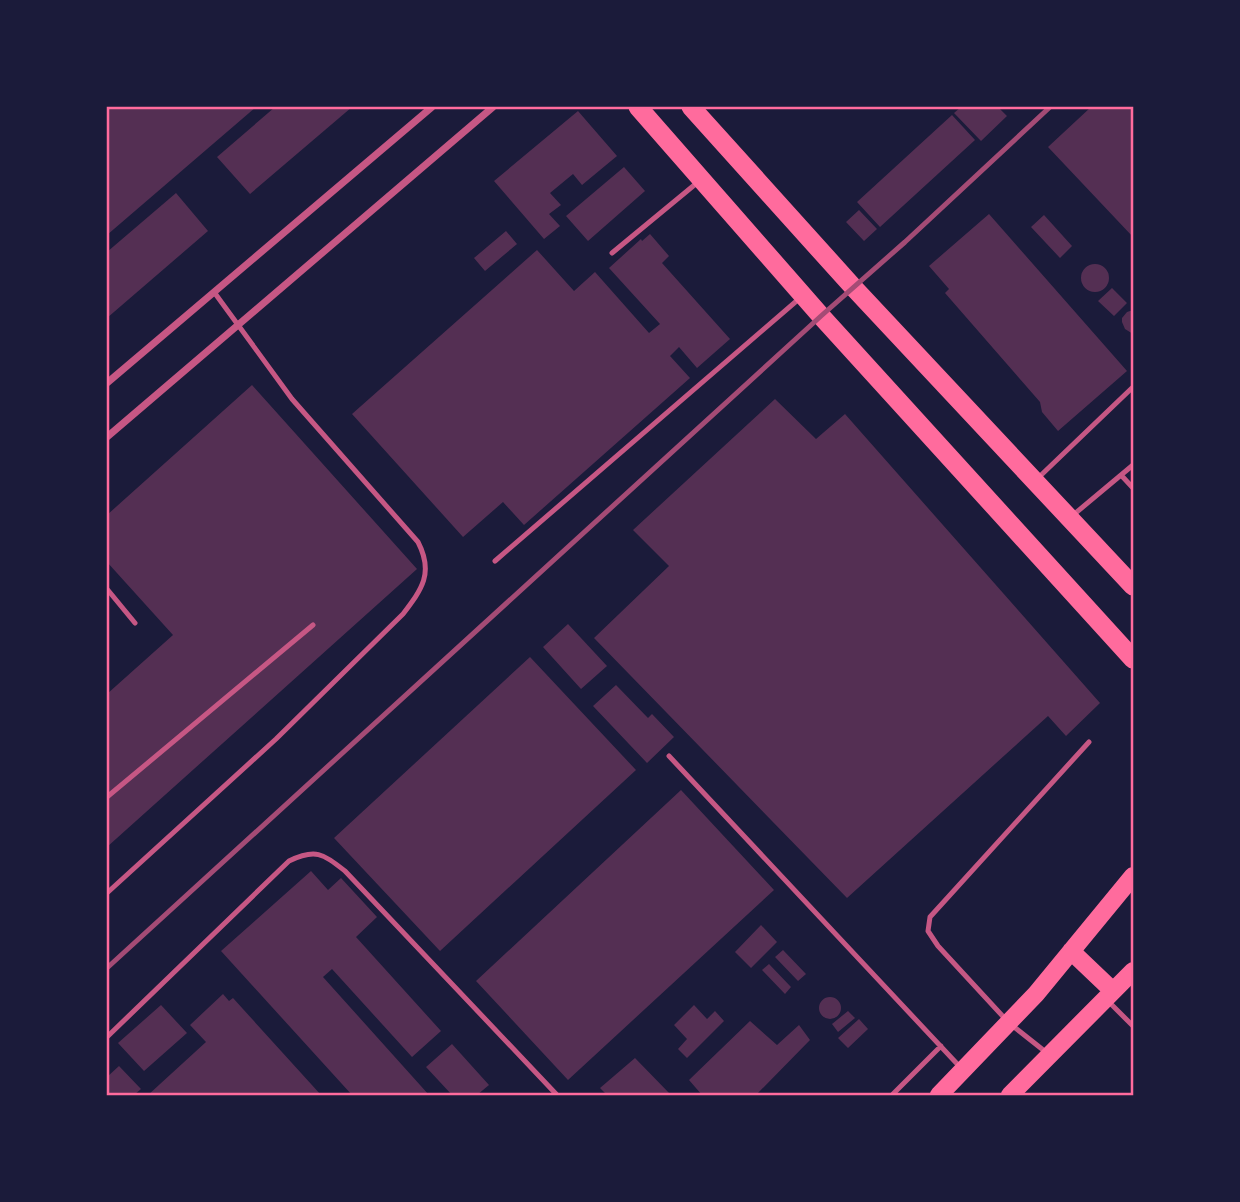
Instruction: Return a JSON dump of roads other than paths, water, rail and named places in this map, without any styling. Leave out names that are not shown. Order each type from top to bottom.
[{"type":"highway","points":[[638,107],[1133,660]]},
{"type":"highway","points":[[691,107],[854,288],[1133,586]]},
{"type":"main road","points":[[939,1095],[1009,1023],[1133,876]]},
{"type":"main road","points":[[1071,951],[1109,995]]},
{"type":"main road","points":[[1010,1095],[1133,971]]},
{"type":"street","points":[[107,383],[432,107]]},
{"type":"street","points":[[107,437],[493,107]]},
{"type":"lane","points":[[612,253],[702,179]]},
{"type":"lane","points":[[107,894],[276,739],[403,614],[417,596],[426,574],[424,555],[418,542],[292,399],[214,292]]},
{"type":"lane","points":[[495,561],[804,295]]},
{"type":"lane","points":[[1035,481],[1133,387]]},
{"type":"lane","points":[[1069,518],[1133,465]]},
{"type":"lane","points":[[1121,475],[1133,488]]},
{"type":"lane","points":[[107,589],[135,623]]},
{"type":"lane","points":[[107,797],[313,625]]},
{"type":"lane","points":[[1049,1055],[1009,1023],[938,946],[928,931],[930,917],[1089,742]]},
{"type":"lane","points":[[669,756],[963,1070]]},
{"type":"lane","points":[[107,1037],[289,861],[313,853],[325,855],[345,871],[557,1095]]},
{"type":"lane","points":[[1109,995],[1133,1026]]},
{"type":"lane","points":[[892,1095],[941,1046]]},
{"type":"railway","points":[[107,968],[1050,107]]}]
